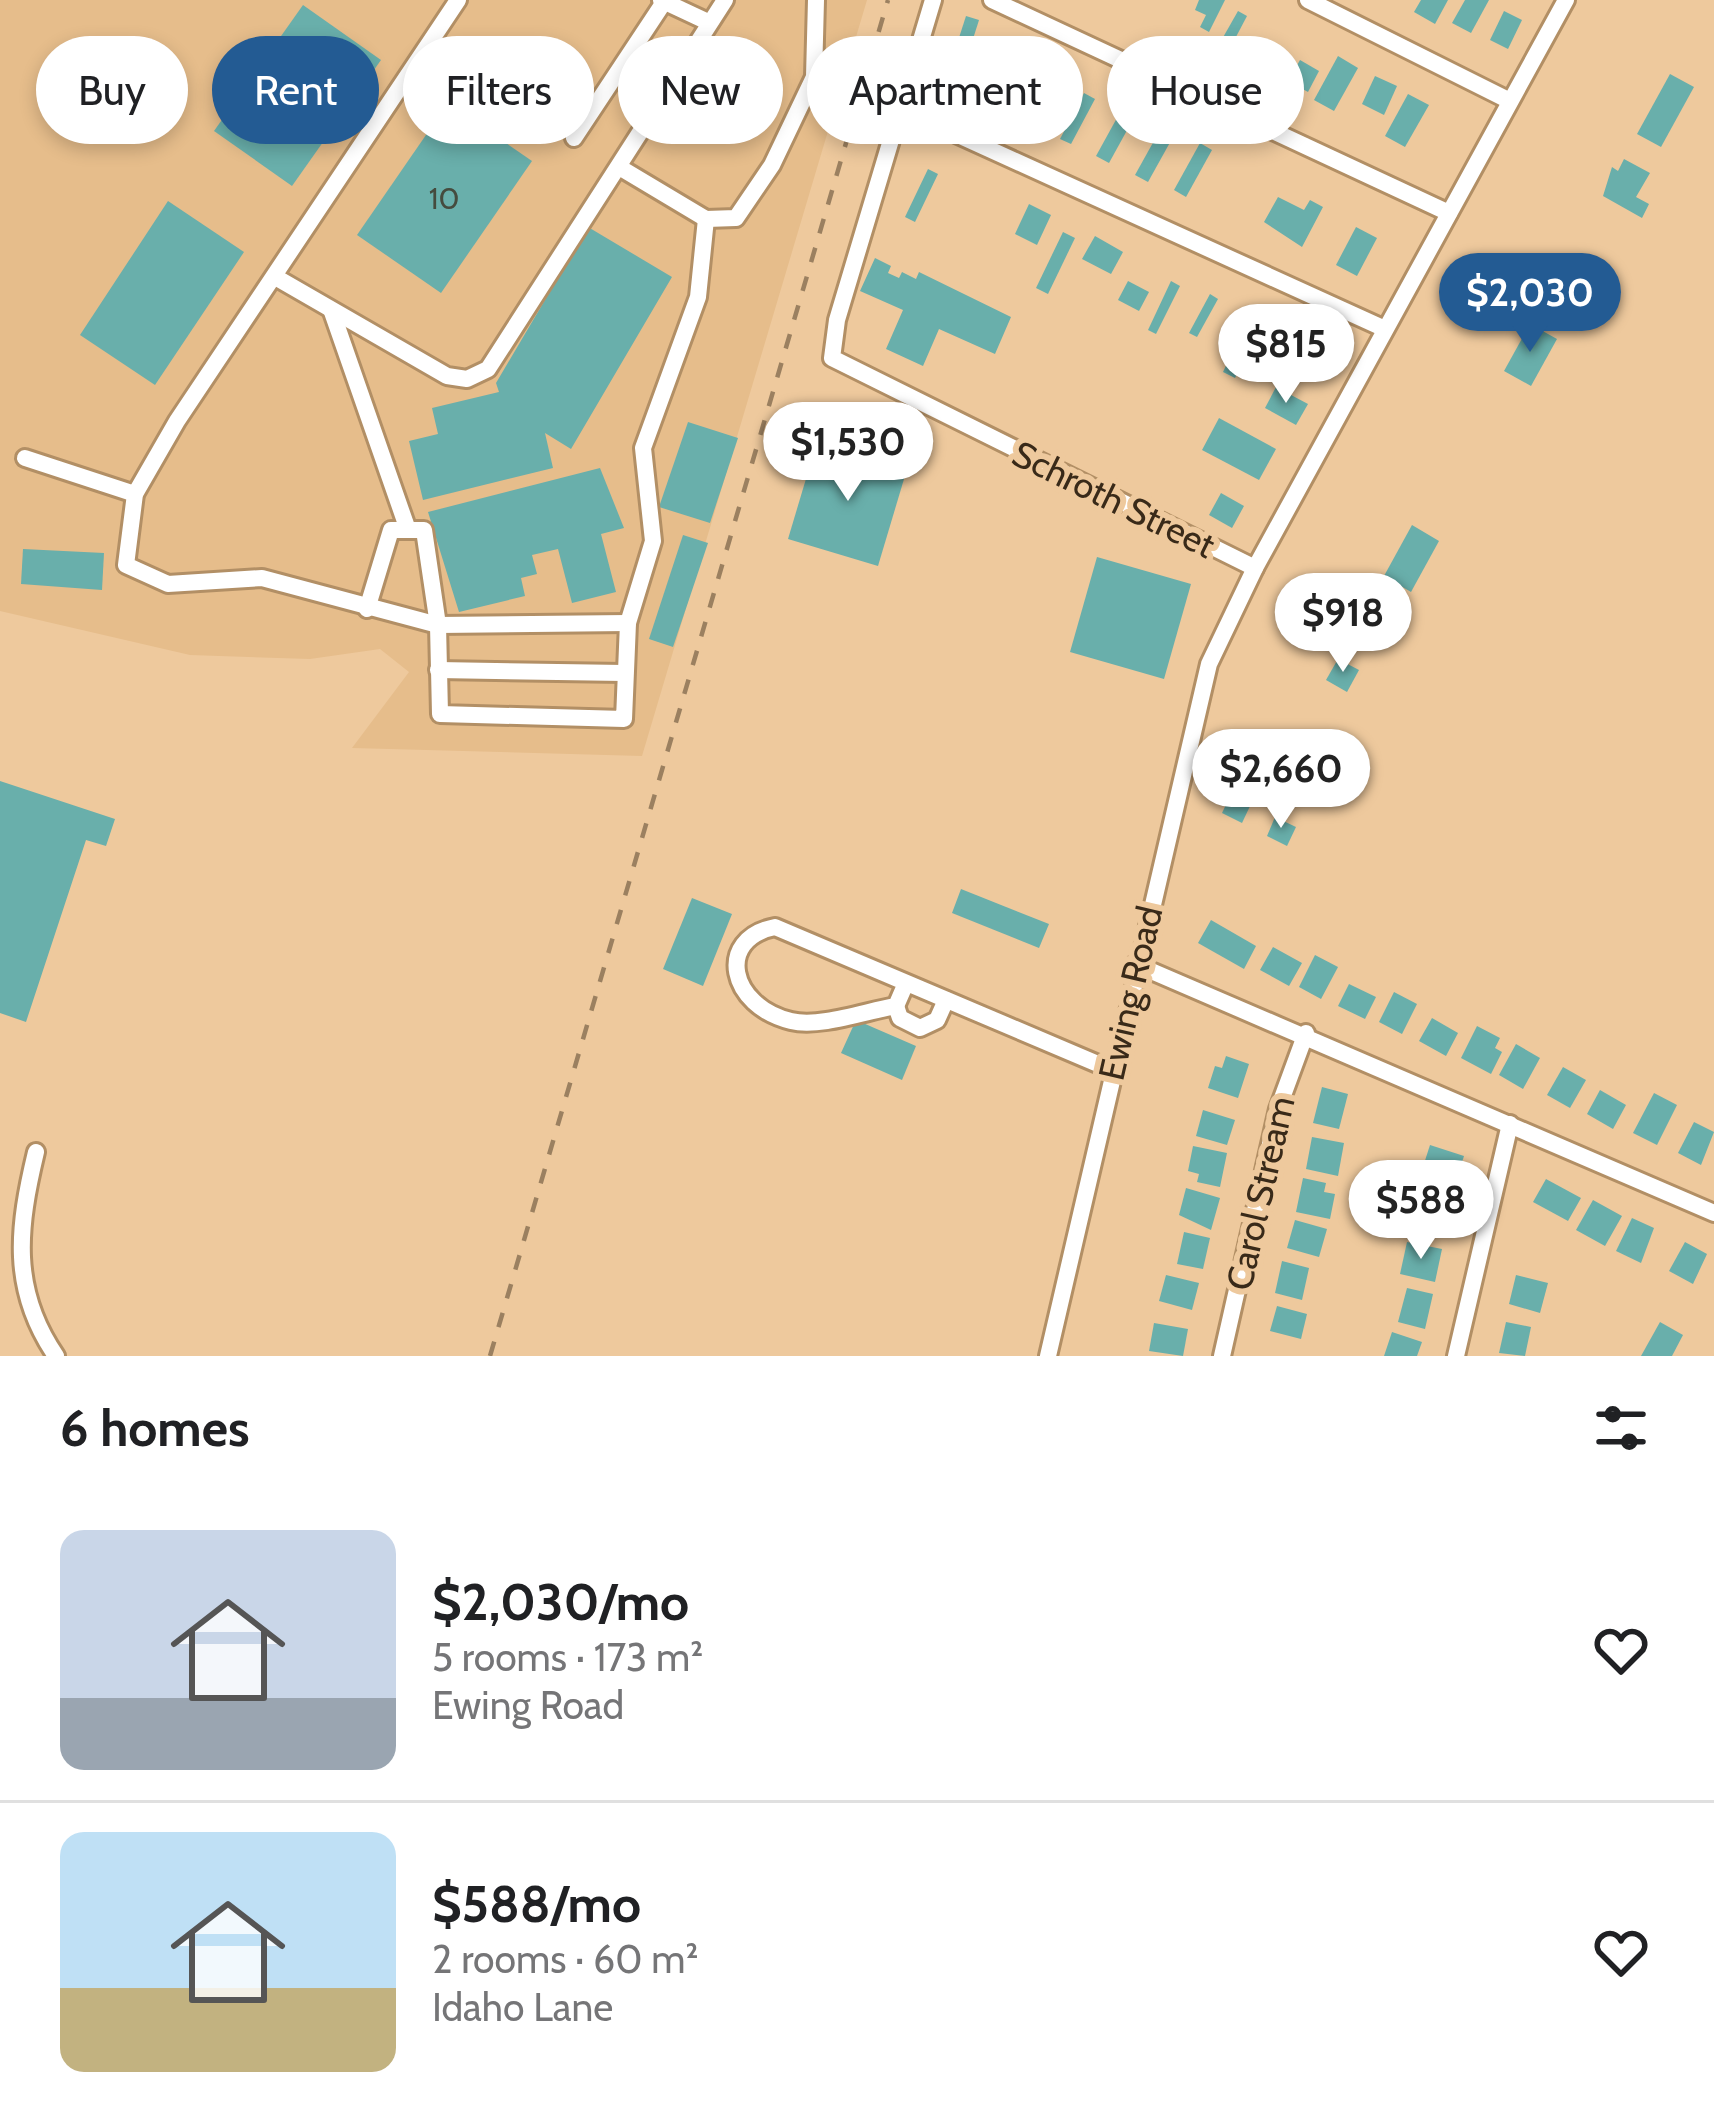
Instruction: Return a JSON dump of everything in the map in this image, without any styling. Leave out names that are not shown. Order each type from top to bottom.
[{"type":"street","points":[[458,0],[277,278],[177,421],[135,494],[126,565],[168,584],[262,578],[438,625],[628,623]]},
{"type":"street","points":[[277,278],[447,376],[467,379],[488,369],[725,0]]},
{"type":"street","points":[[619,167],[706,219],[736,218],[772,165],[814,77],[816,0]]},
{"type":"street","points":[[922,36],[933,0]]},
{"type":"street","points":[[992,0],[1449,213]]},
{"type":"street","points":[[1308,0],[1510,100]]},
{"type":"street","name":"Ewing Road","points":[[1048,1356],[1135,964],[1209,664],[1255,568],[1566,0]]},
{"type":"street","points":[[594,107],[663,1],[708,22]]},
{"type":"street","name":"Schroth Street","points":[[890,144],[837,320],[832,358],[844,368],[1255,568]]},
{"type":"street","points":[[978,144],[1385,329]]},
{"type":"street","points":[[368,609],[391,530],[424,530],[438,625],[440,713],[624,719],[628,623],[653,541],[643,448],[698,297],[706,219]]},
{"type":"street","points":[[332,312],[408,530]]},
{"type":"street","points":[[25,458],[135,494]]},
{"type":"street","points":[[438,670],[624,673]]},
{"type":"street","points":[[896,1006],[797,1023],[747,1001],[738,983],[737,965],[748,940],[775,926],[1112,1070]]},
{"type":"street","points":[[1135,964],[1306,1033],[1714,1213]]},
{"type":"street","points":[[906,983],[896,1006],[900,1018],[920,1028],[937,1020],[946,1000]]},
{"type":"street","name":"Carol Stream","points":[[1222,1356],[1278,1109],[1306,1033]]},
{"type":"street","points":[[1456,1356],[1510,1124]]},
{"type":"street","points":[[36,1152],[21,1213],[19,1260],[30,1310],[56,1356]]},
{"type":"shaded area","points":[[0,0],[867,0],[856,36],[807,36],[807,144],[824,144],[642,756],[352,748],[409,672],[380,649],[310,659],[190,655],[0,611]]},
{"type":"building","points":[[1199,0],[1225,0],[1209,32],[1200,27],[1206,15],[1195,10]]},
{"type":"building","points":[[1421,0],[1448,0],[1435,24],[1414,12]]},
{"type":"building","points":[[1465,0],[1489,0],[1471,33],[1452,23]]},
{"type":"building","points":[[303,5],[347,36],[281,36]]},
{"type":"building","points":[[1238,11],[1247,16],[1236,36],[1224,36]]},
{"type":"building","points":[[1504,11],[1522,20],[1508,49],[1490,40]]},
{"type":"building","points":[[966,16],[979,20],[974,36],[960,36]]},
{"type":"building","points":[[1338,56],[1358,68],[1334,111],[1314,100]]},
{"type":"building","points":[[1304,62],[1319,71],[1308,92],[1304,90]]},
{"type":"building","points":[[1670,74],[1694,87],[1661,147],[1637,134]]},
{"type":"building","points":[[1375,76],[1397,86],[1384,115],[1362,104]]},
{"type":"building","points":[[1408,94],[1429,105],[1405,147],[1385,136]]},
{"type":"building","points":[[1083,95],[1095,99],[1083,122]]},
{"type":"building","points":[[1107,136],[1107,144],[1119,144],[1109,163],[1096,156]]},
{"type":"building","points":[[232,144],[322,144],[292,186]]},
{"type":"building","points":[[420,144],[507,144],[532,161],[441,293],[357,235]]},
{"type":"building","points":[[1152,144],[1169,144],[1148,182],[1135,175]]},
{"type":"building","points":[[1199,144],[1212,150],[1186,197],[1174,190]]},
{"type":"building","points":[[1624,159],[1650,173],[1636,197],[1649,204],[1642,218],[1603,196],[1612,167],[1618,171]]},
{"type":"building","points":[[928,169],[938,174],[915,222],[905,217]]},
{"type":"building","points":[[1278,197],[1304,210],[1310,200],[1323,207],[1302,247],[1264,222]]},
{"type":"building","points":[[168,201],[244,252],[155,385],[80,335]]},
{"type":"building","points":[[1029,204],[1051,215],[1037,245],[1015,234]]},
{"type":"building","points":[[588,227],[672,277],[571,449],[545,433],[553,468],[423,500],[409,441],[438,434],[432,408],[499,392],[496,383]]},
{"type":"building","points":[[1356,227],[1377,238],[1357,276],[1336,265]]},
{"type":"building","points":[[1063,232],[1075,238],[1048,294],[1036,288]]},
{"type":"building","points":[[1095,236],[1123,252],[1111,274],[1082,259]]},
{"type":"building","points":[[875,258],[891,266],[888,273],[899,278],[902,272],[916,279],[919,272],[1011,317],[995,354],[939,329],[923,366],[886,349],[903,310],[860,291]]},
{"type":"building","points":[[1128,281],[1149,292],[1139,311],[1118,300]]},
{"type":"building","points":[[1171,281],[1180,286],[1156,334],[1148,330]]},
{"type":"building","points":[[1210,294],[1218,299],[1197,337],[1189,333]]},
{"type":"building","points":[[1250,315],[1262,321],[1235,378],[1223,372]]},
{"type":"building","points":[[1530,324],[1557,339],[1531,386],[1504,371]]},
{"type":"building","points":[[1318,335],[1341,348],[1329,369],[1306,357]]},
{"type":"building","points":[[1276,387],[1308,404],[1296,425],[1265,408]]},
{"type":"building","points":[[1219,418],[1276,449],[1259,480],[1202,450]]},
{"type":"building","points":[[688,422],[738,438],[710,523],[659,507]]},
{"type":"building","points":[[817,442],[907,469],[878,566],[788,539]]},
{"type":"building","points":[[600,468],[624,528],[601,534],[616,592],[572,603],[558,549],[532,555],[537,574],[521,578],[525,596],[459,612],[428,512]]},
{"type":"building","points":[[1221,493],[1244,506],[1232,528],[1209,515]]},
{"type":"building","points":[[1412,525],[1439,541],[1411,592],[1384,576]]},
{"type":"building","points":[[683,535],[708,543],[673,647],[649,639]]},
{"type":"building","points":[[23,549],[104,553],[102,590],[21,584]]},
{"type":"building","points":[[1097,557],[1191,584],[1164,679],[1070,652]]},
{"type":"building","points":[[1338,659],[1359,670],[1347,692],[1326,680]]},
{"type":"building","points":[[0,781],[115,819],[106,846],[86,840],[26,1022],[0,1013]]},
{"type":"building","points":[[1231,794],[1251,804],[1242,823],[1222,813]]},
{"type":"building","points":[[1275,817],[1296,827],[1287,846],[1267,836]]},
{"type":"building","points":[[961,889],[1049,924],[1039,948],[952,913]]},
{"type":"building","points":[[692,898],[732,914],[703,986],[663,969]]},
{"type":"building","points":[[1211,920],[1256,946],[1244,969],[1198,943]]},
{"type":"building","points":[[1273,947],[1302,963],[1289,986],[1260,970]]},
{"type":"building","points":[[1315,955],[1338,967],[1321,999],[1299,987]]},
{"type":"building","points":[[1349,984],[1376,997],[1365,1019],[1338,1006]]},
{"type":"building","points":[[1394,992],[1417,1004],[1402,1034],[1379,1022]]},
{"type":"building","points":[[1432,1018],[1458,1033],[1446,1056],[1419,1041]]},
{"type":"building","points":[[856,1020],[916,1046],[902,1080],[841,1053]]},
{"type":"building","points":[[1477,1026],[1500,1038],[1495,1048],[1502,1052],[1491,1074],[1461,1058]]},
{"type":"building","points":[[1516,1044],[1540,1058],[1523,1089],[1499,1075]]},
{"type":"building","points":[[1226,1056],[1249,1064],[1238,1098],[1208,1088],[1215,1066],[1222,1068]]},
{"type":"building","points":[[1563,1067],[1586,1080],[1570,1108],[1547,1095]]},
{"type":"building","points":[[1322,1087],[1348,1094],[1339,1129],[1313,1123]]},
{"type":"building","points":[[1600,1090],[1626,1105],[1613,1129],[1587,1114]]},
{"type":"building","points":[[1654,1093],[1677,1105],[1657,1145],[1633,1133]]},
{"type":"building","points":[[1203,1110],[1235,1120],[1227,1145],[1196,1136]]},
{"type":"building","points":[[1694,1122],[1714,1132],[1701,1165],[1678,1153]]},
{"type":"building","points":[[1312,1137],[1344,1143],[1338,1176],[1306,1169]]},
{"type":"building","points":[[1430,1145],[1464,1156],[1455,1184],[1421,1173]]},
{"type":"building","points":[[1193,1146],[1227,1153],[1220,1187],[1197,1182],[1199,1174],[1188,1171]]},
{"type":"building","points":[[1303,1178],[1326,1183],[1324,1192],[1335,1194],[1330,1219],[1296,1212]]},
{"type":"building","points":[[1546,1179],[1581,1198],[1568,1221],[1533,1202]]},
{"type":"building","points":[[1186,1188],[1220,1198],[1211,1230],[1179,1215]]},
{"type":"building","points":[[1420,1196],[1452,1204],[1445,1235],[1413,1227]]},
{"type":"building","points":[[1593,1200],[1622,1216],[1605,1246],[1576,1230]]},
{"type":"building","points":[[1632,1218],[1654,1228],[1641,1263],[1616,1251]]},
{"type":"building","points":[[1295,1220],[1327,1229],[1319,1257],[1287,1248]]},
{"type":"building","points":[[1184,1232],[1210,1238],[1203,1269],[1177,1264]]},
{"type":"building","points":[[1407,1242],[1442,1249],[1435,1282],[1400,1274]]},
{"type":"building","points":[[1685,1242],[1707,1254],[1693,1284],[1669,1271]]},
{"type":"building","points":[[1282,1261],[1309,1268],[1302,1300],[1275,1293]]},
{"type":"building","points":[[1166,1275],[1199,1283],[1192,1310],[1159,1301]]},
{"type":"building","points":[[1516,1275],[1548,1283],[1540,1313],[1509,1304]]},
{"type":"building","points":[[1407,1288],[1433,1294],[1425,1329],[1398,1322]]},
{"type":"building","points":[[1277,1306],[1307,1314],[1301,1339],[1270,1331]]},
{"type":"building","points":[[1506,1322],[1531,1327],[1525,1356],[1499,1353]]},
{"type":"building","points":[[1660,1322],[1683,1335],[1672,1356],[1641,1356]]},
{"type":"building","points":[[1154,1323],[1188,1329],[1183,1356],[1149,1351]]},
{"type":"building","points":[[1392,1332],[1422,1342],[1417,1356],[1384,1356]]},
{"type":"railway","points":[[490,1356],[888,0]]}]
